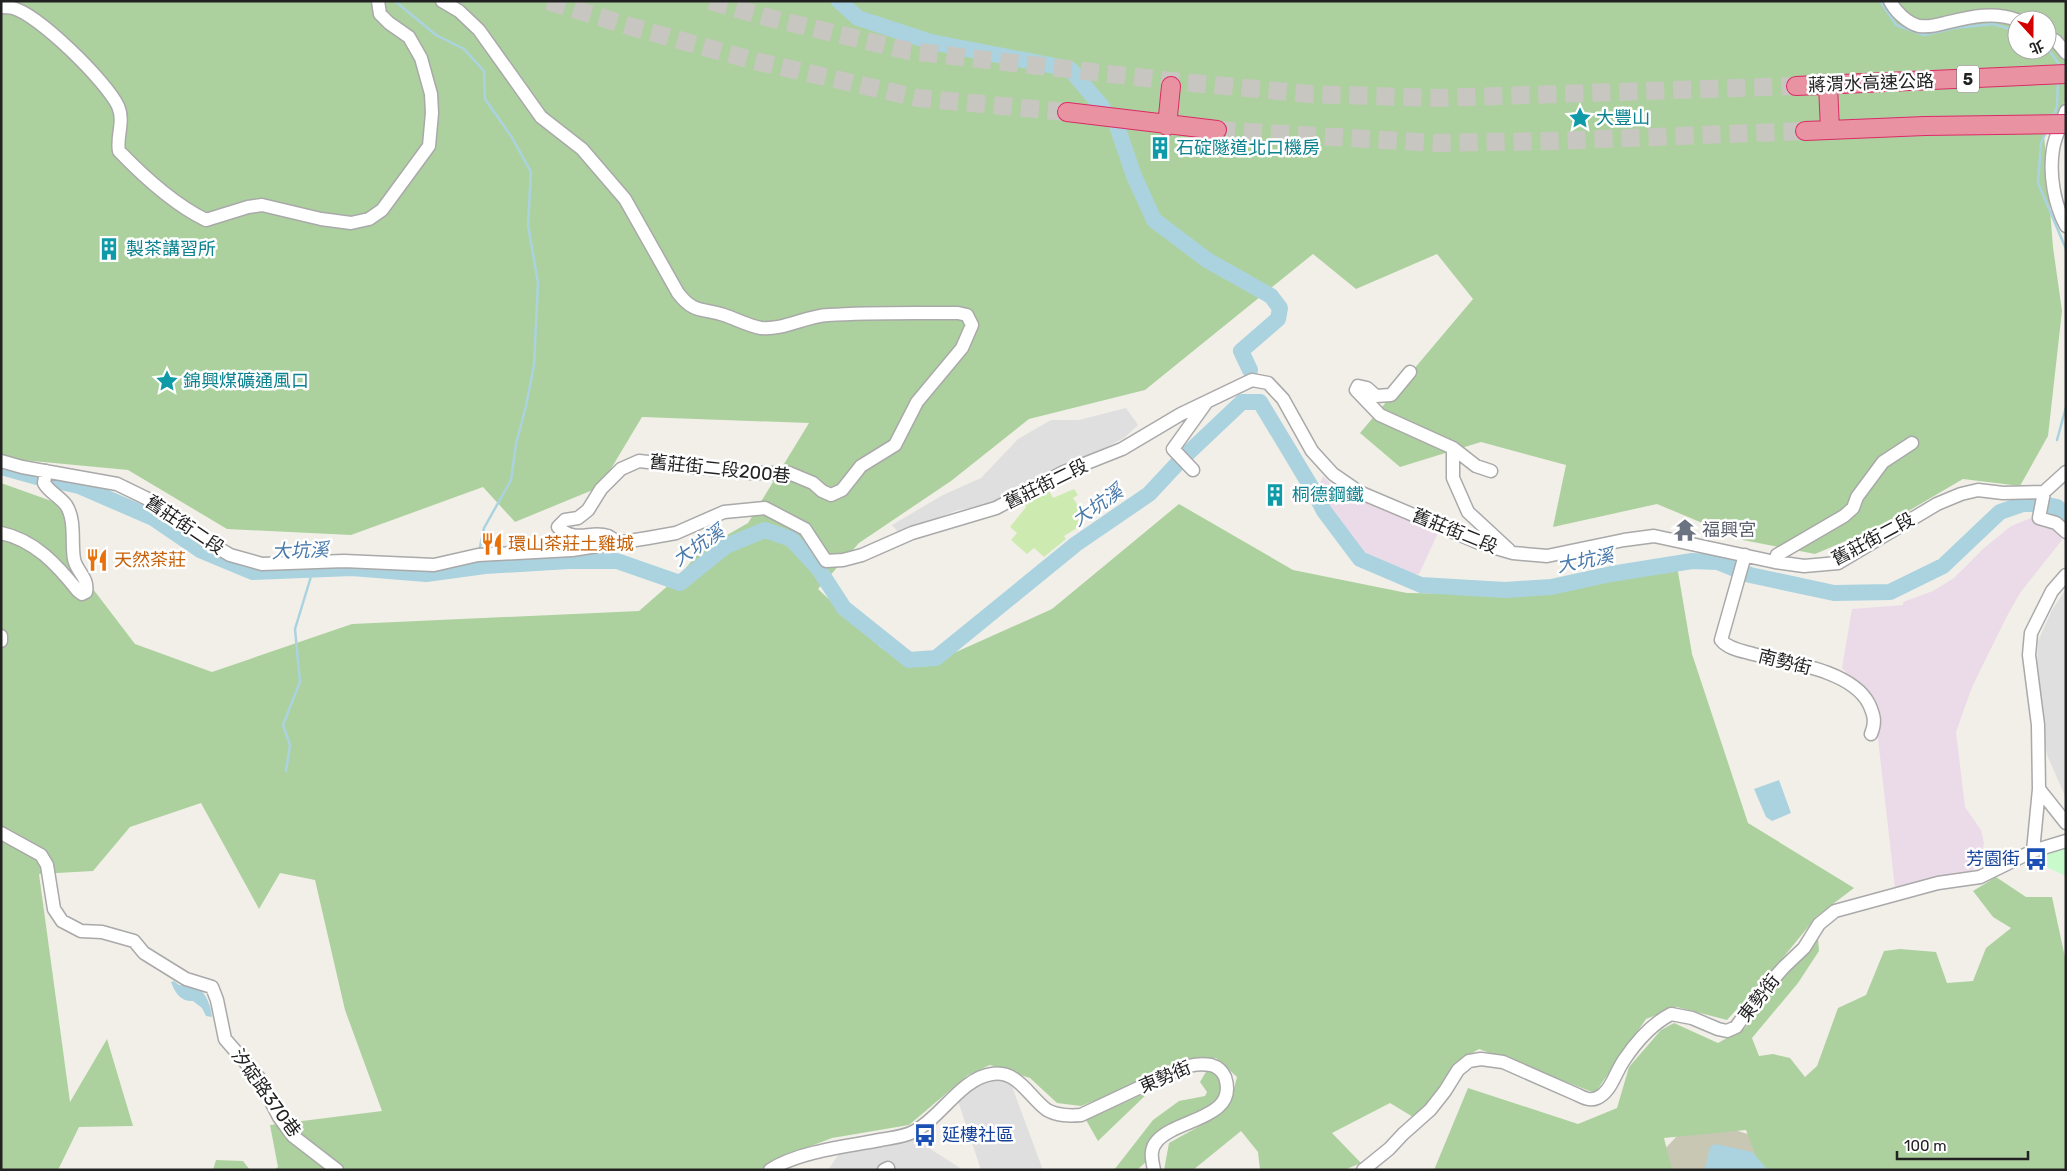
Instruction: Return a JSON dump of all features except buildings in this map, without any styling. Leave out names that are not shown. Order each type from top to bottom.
[{"type":"highway","name":"蔣渭水高速公路","points":[[1796,86],[2066,74]]},
{"type":"highway","points":[[1167,126],[1171,86]]},
{"type":"highway","points":[[1828,86],[1830,130]]},
{"type":"highway","points":[[1067,112],[1167,126],[1217,130]]},
{"type":"highway","points":[[1805,131],[1926,126],[2066,124]]},
{"type":"street","points":[[1,7],[13,8],[35,20],[97,77],[118,106],[122,121],[118,145],[119,151],[168,196],[206,220],[248,207],[262,206],[321,220],[351,223],[369,219],[382,210],[428,146],[432,114],[431,94],[420,58],[409,37],[380,14],[378,1]]},
{"type":"street","name":"舊莊街二段200巷","points":[[442,1],[459,11],[479,30],[541,117],[582,149],[625,199],[685,303],[702,312],[722,314],[760,328],[827,314],[853,315],[892,312],[958,313],[967,315],[972,325],[962,348],[917,402],[894,445],[861,466],[842,490],[832,495],[822,491],[813,483],[789,473],[750,473],[639,461],[621,469],[601,489],[588,510],[578,518],[565,520],[558,527],[564,533],[575,537],[607,536],[619,542]]},
{"type":"street","points":[[1890,1],[1901,16],[1918,26],[1937,25],[1981,15],[1998,15],[2007,17]]},
{"type":"street","points":[[2057,42],[2066,53]]},
{"type":"street","points":[[2066,111],[2053,147],[2051,165],[2053,187],[2066,226]]},
{"type":"street","points":[[1410,372],[1391,395],[1376,396],[1362,386],[1358,386],[1356,390],[1380,415],[1453,448],[1476,466],[1491,471]]},
{"type":"street","name":"舊莊街二段","points":[[1,461],[117,484],[160,505],[208,542],[230,555],[262,564],[344,561],[434,565],[482,555],[572,550],[676,533],[724,512],[765,508],[805,529],[826,561],[843,560],[862,555],[912,533],[996,508],[1064,472],[1122,449],[1181,414],[1252,380],[1268,383],[1283,399],[1312,450],[1333,474],[1359,492],[1482,544],[1513,553],[1555,556],[1624,540],[1654,536],[1744,559],[1804,566],[1838,562],[1937,504],[1961,494],[1978,490],[2044,495]]},
{"type":"street","points":[[1193,470],[1173,449],[1208,401]]},
{"type":"street","points":[[1775,562],[1778,555],[1844,516],[1853,508],[1857,497],[1883,462],[1912,444]]},
{"type":"street","points":[[1453,448],[1453,478],[1468,512],[1513,553]]},
{"type":"street","points":[[1,533],[26,541],[58,566],[78,592],[82,594],[86,592],[87,586],[74,560],[74,532],[67,506],[48,489],[44,482],[46,471]]},
{"type":"street","points":[[2066,472],[2044,495],[2039,518],[2056,523],[2066,532]]},
{"type":"street","name":"南勢街","points":[[1744,559],[1721,640],[1724,645],[1834,674],[1865,696],[1875,724],[1871,734]]},
{"type":"street","points":[[2033,851],[2039,789],[2038,725],[2029,654],[2031,632],[2052,592],[2066,575]]},
{"type":"street","points":[[1,636],[1,641]]},
{"type":"street","points":[[2039,789],[2066,823]]},
{"type":"street","name":"汐碇路370巷","points":[[1,833],[41,855],[47,865],[54,908],[62,921],[81,931],[102,932],[134,941],[144,953],[186,979],[212,987],[217,1000],[225,1039],[259,1078],[279,1117],[292,1136],[337,1170]]},
{"type":"street","name":"東勢街","points":[[1363,1170],[1389,1149],[1430,1110],[1445,1092],[1458,1070],[1469,1061],[1481,1059],[1503,1062],[1578,1096],[1589,1100],[1596,1099],[1606,1091],[1622,1062],[1639,1039],[1671,1014],[1692,1018],[1718,1030],[1727,1031],[1736,1027],[1759,995],[1804,948],[1819,924],[1826,916],[1835,911],[1938,883],[1980,877],[2033,851],[2066,841]]},
{"type":"street","name":"東勢街","points":[[770,1170],[779,1164],[821,1152],[913,1132],[973,1082],[991,1074],[1002,1074],[1012,1078],[1048,1110],[1064,1116],[1080,1115],[1181,1068],[1198,1063],[1218,1066],[1223,1072],[1228,1086],[1225,1098],[1218,1108],[1210,1113],[1170,1130],[1156,1141],[1150,1154],[1154,1170]]},
{"type":"shaded area","points":[[1126,408],[1138,425],[1124,438],[1092,455],[1042,475],[991,505],[958,510],[899,533],[892,525],[943,495],[981,478],[1018,439],[1051,420],[1079,420]]},
{"type":"shaded area","points":[[1323,476],[1331,484],[1363,501],[1438,533],[1419,574],[1406,574],[1376,563],[1357,549],[1339,530],[1317,491]]},
{"type":"shaded area","points":[[2031,518],[2055,525],[2062,540],[2020,593],[2006,618],[1972,687],[1956,732],[1965,807],[1981,830],[1984,843],[1980,861],[1972,871],[1973,876],[1895,888],[1874,704],[1842,668],[1852,609],[1903,605],[1903,602],[1933,591],[1954,578],[1984,548],[2011,526]]},
{"type":"shaded area","points":[[2066,589],[2066,798],[2047,755],[2036,688],[2038,641],[2052,610]]},
{"type":"shaded area","points":[[990,1080],[1010,1081],[1043,1170],[981,1170],[958,1101],[976,1087]]},
{"type":"shaded area","points":[[1694,1118],[1870,1170],[1645,1170]]},
{"type":"shaded area","points":[[915,1139],[963,1170],[828,1170],[839,1154]]},
{"type":"green space","points":[[1,1],[2066,1],[2066,100],[2044,134],[2053,247],[2062,311],[2048,436],[2020,486],[1963,479],[1888,523],[1815,554],[1743,540],[1657,504],[1553,527],[1566,465],[1481,442],[1400,467],[1360,433],[1473,299],[1437,254],[1356,289],[1313,254],[1145,390],[1029,419],[951,481],[859,543],[818,589],[881,648],[936,661],[1052,609],[1179,504],[1293,570],[1407,593],[1482,594],[1595,579],[1676,560],[1692,654],[1748,823],[1854,888],[1817,916],[1777,965],[1727,1020],[1677,1007],[1646,1019],[1595,1093],[1479,1049],[1455,1063],[1433,1100],[1413,1117],[1390,1103],[1332,1133],[1361,1163],[1344,1170],[1260,1170],[1258,1152],[1241,1131],[1193,1170],[1164,1170],[1169,1143],[1214,1118],[1231,1100],[1237,1077],[1216,1058],[1177,1068],[1081,1106],[1057,1103],[1030,1078],[990,1065],[968,1075],[909,1125],[832,1138],[772,1161],[760,1170],[274,1170],[278,1167],[270,1125],[382,1111],[345,1010],[315,880],[280,873],[259,909],[201,803],[130,827],[93,871],[39,874],[70,1102],[107,1039],[133,1126],[79,1127],[58,1170],[1,1170],[1,483],[60,504],[80,572],[135,644],[212,672],[352,624],[639,611],[679,576],[701,550],[748,523],[809,423],[642,417],[600,487],[515,522],[483,487],[351,535],[227,529],[128,470],[1,458]]},
{"type":"green space","points":[[1047,487],[1053,498],[1074,489],[1078,495],[1073,498],[1083,513],[1078,517],[1082,525],[1064,536],[1066,539],[1044,557],[1034,548],[1027,554],[1011,540],[1017,533],[1010,527],[1026,507],[1023,502]]},
{"type":"green space","points":[[2066,845],[2066,876],[2027,858]]},
{"type":"green space","points":[[1996,877],[2026,897],[2052,897],[2066,962],[2066,1170],[1766,1170],[1759,1164],[1746,1130],[1664,1138],[1672,1170],[1434,1170],[1468,1088],[1578,1124],[1617,1108],[1629,1067],[1661,1030],[1674,1023],[1718,1043],[1745,1028],[1777,984],[1818,938],[1819,951],[1798,983],[1752,1038],[1759,1056],[1773,1054],[1790,1058],[1805,1077],[1817,1066],[1838,1008],[1866,995],[1884,951],[1900,949],[1936,952],[1947,983],[1973,981],[1986,948],[2011,928],[1993,917],[1973,891]]},
{"type":"green space","points":[[1207,1070],[1216,1071],[1223,1088],[1216,1101],[1207,1109],[1160,1130],[1147,1161],[1137,1170],[1114,1170],[1153,1120],[1179,1101],[1205,1096],[1207,1092],[1200,1082]]},
{"type":"green space","points":[[1150,1091],[1098,1141],[1086,1120]]},
{"type":"green space","points":[[216,1160],[243,1161],[250,1170],[213,1170]]},
{"type":"water","points":[[1779,780],[1791,813],[1772,821],[1766,817],[1754,789]]},
{"type":"water","points":[[174,981],[179,985],[199,988],[208,1001],[212,1017],[206,1016],[202,1008],[193,1001],[185,1000],[179,996],[171,982]]},
{"type":"water","points":[[1716,1144],[1752,1152],[1768,1170],[1705,1170],[1710,1147]]},
{"type":"waterway","points":[[395,1],[436,35],[464,49],[484,71],[485,99],[511,136],[531,172],[528,225],[538,283],[534,365],[516,444],[511,480],[484,528],[480,547]]},
{"type":"waterway","points":[[839,1],[858,18],[931,42],[1070,69],[1103,108]]},
{"type":"waterway","points":[[1880,1],[1896,25],[1924,35],[1955,28],[1993,24],[2007,28]]},
{"type":"waterway","points":[[2056,60],[2059,67]]},
{"type":"waterway","points":[[2052,118],[2057,107],[2058,80]]},
{"type":"waterway","points":[[1117,126],[1134,176],[1154,220],[1207,260],[1271,296],[1280,308],[1278,319],[1241,351],[1250,370]]},
{"type":"waterway","points":[[2047,130],[2041,143],[2038,183],[2066,249]]},
{"type":"waterway","name":"大坑溪","points":[[1187,454],[1242,402],[1260,402],[1324,511],[1360,559],[1421,585],[1505,590],[1551,587],[1611,574],[1692,561],[1718,562],[1750,575],[1834,593],[1890,592],[1943,566],[2000,512],[2023,504],[2043,504],[2057,507],[2066,516]]},
{"type":"waterway","points":[[2057,440],[2066,407]]},
{"type":"waterway","name":"大坑溪","points":[[52,480],[79,486],[153,518],[200,550],[253,572],[352,568],[426,574],[485,566],[569,561],[617,561],[680,583],[726,546],[765,530],[791,539],[818,568],[844,608],[909,660],[936,658],[1076,544],[1149,494],[1177,464]]},
{"type":"waterway","name":"大坑溪","points":[[1,467],[37,477]]},
{"type":"waterway","name":"大坑溪","points":[[484,562],[485,566]]},
{"type":"waterway","points":[[286,771],[290,745],[283,725],[300,682],[295,629],[313,570]]},
{"type":"tunnel","points":[[548,1],[632,27],[755,61],[918,98],[1067,112]]},
{"type":"tunnel","points":[[710,1],[766,17],[909,51],[1172,81],[1309,94],[1438,98],[1796,86]]},
{"type":"tunnel","points":[[1217,130],[1434,143],[1552,141],[1805,131]]},
{"type":"place","name":"大豐山","points":[[1580,118]]},
{"type":"place","name":"石碇隧道北口機房","points":[[1160,148]]},
{"type":"place","name":"製茶講習所","points":[[109,249]]},
{"type":"place","name":"錦興煤礦通風口","points":[[167,381]]},
{"type":"place","name":"桐德鋼鐵","points":[[1275,495]]},
{"type":"place","name":"福興宮","points":[[1685,530]]},
{"type":"place","name":"環山茶莊土雞城","points":[[492,544]]},
{"type":"place","name":"天然茶莊","points":[[97,560]]},
{"type":"place","name":"芳園街","points":[[2036,859]]},
{"type":"place","name":"延樓社區","points":[[925,1135]]}]
